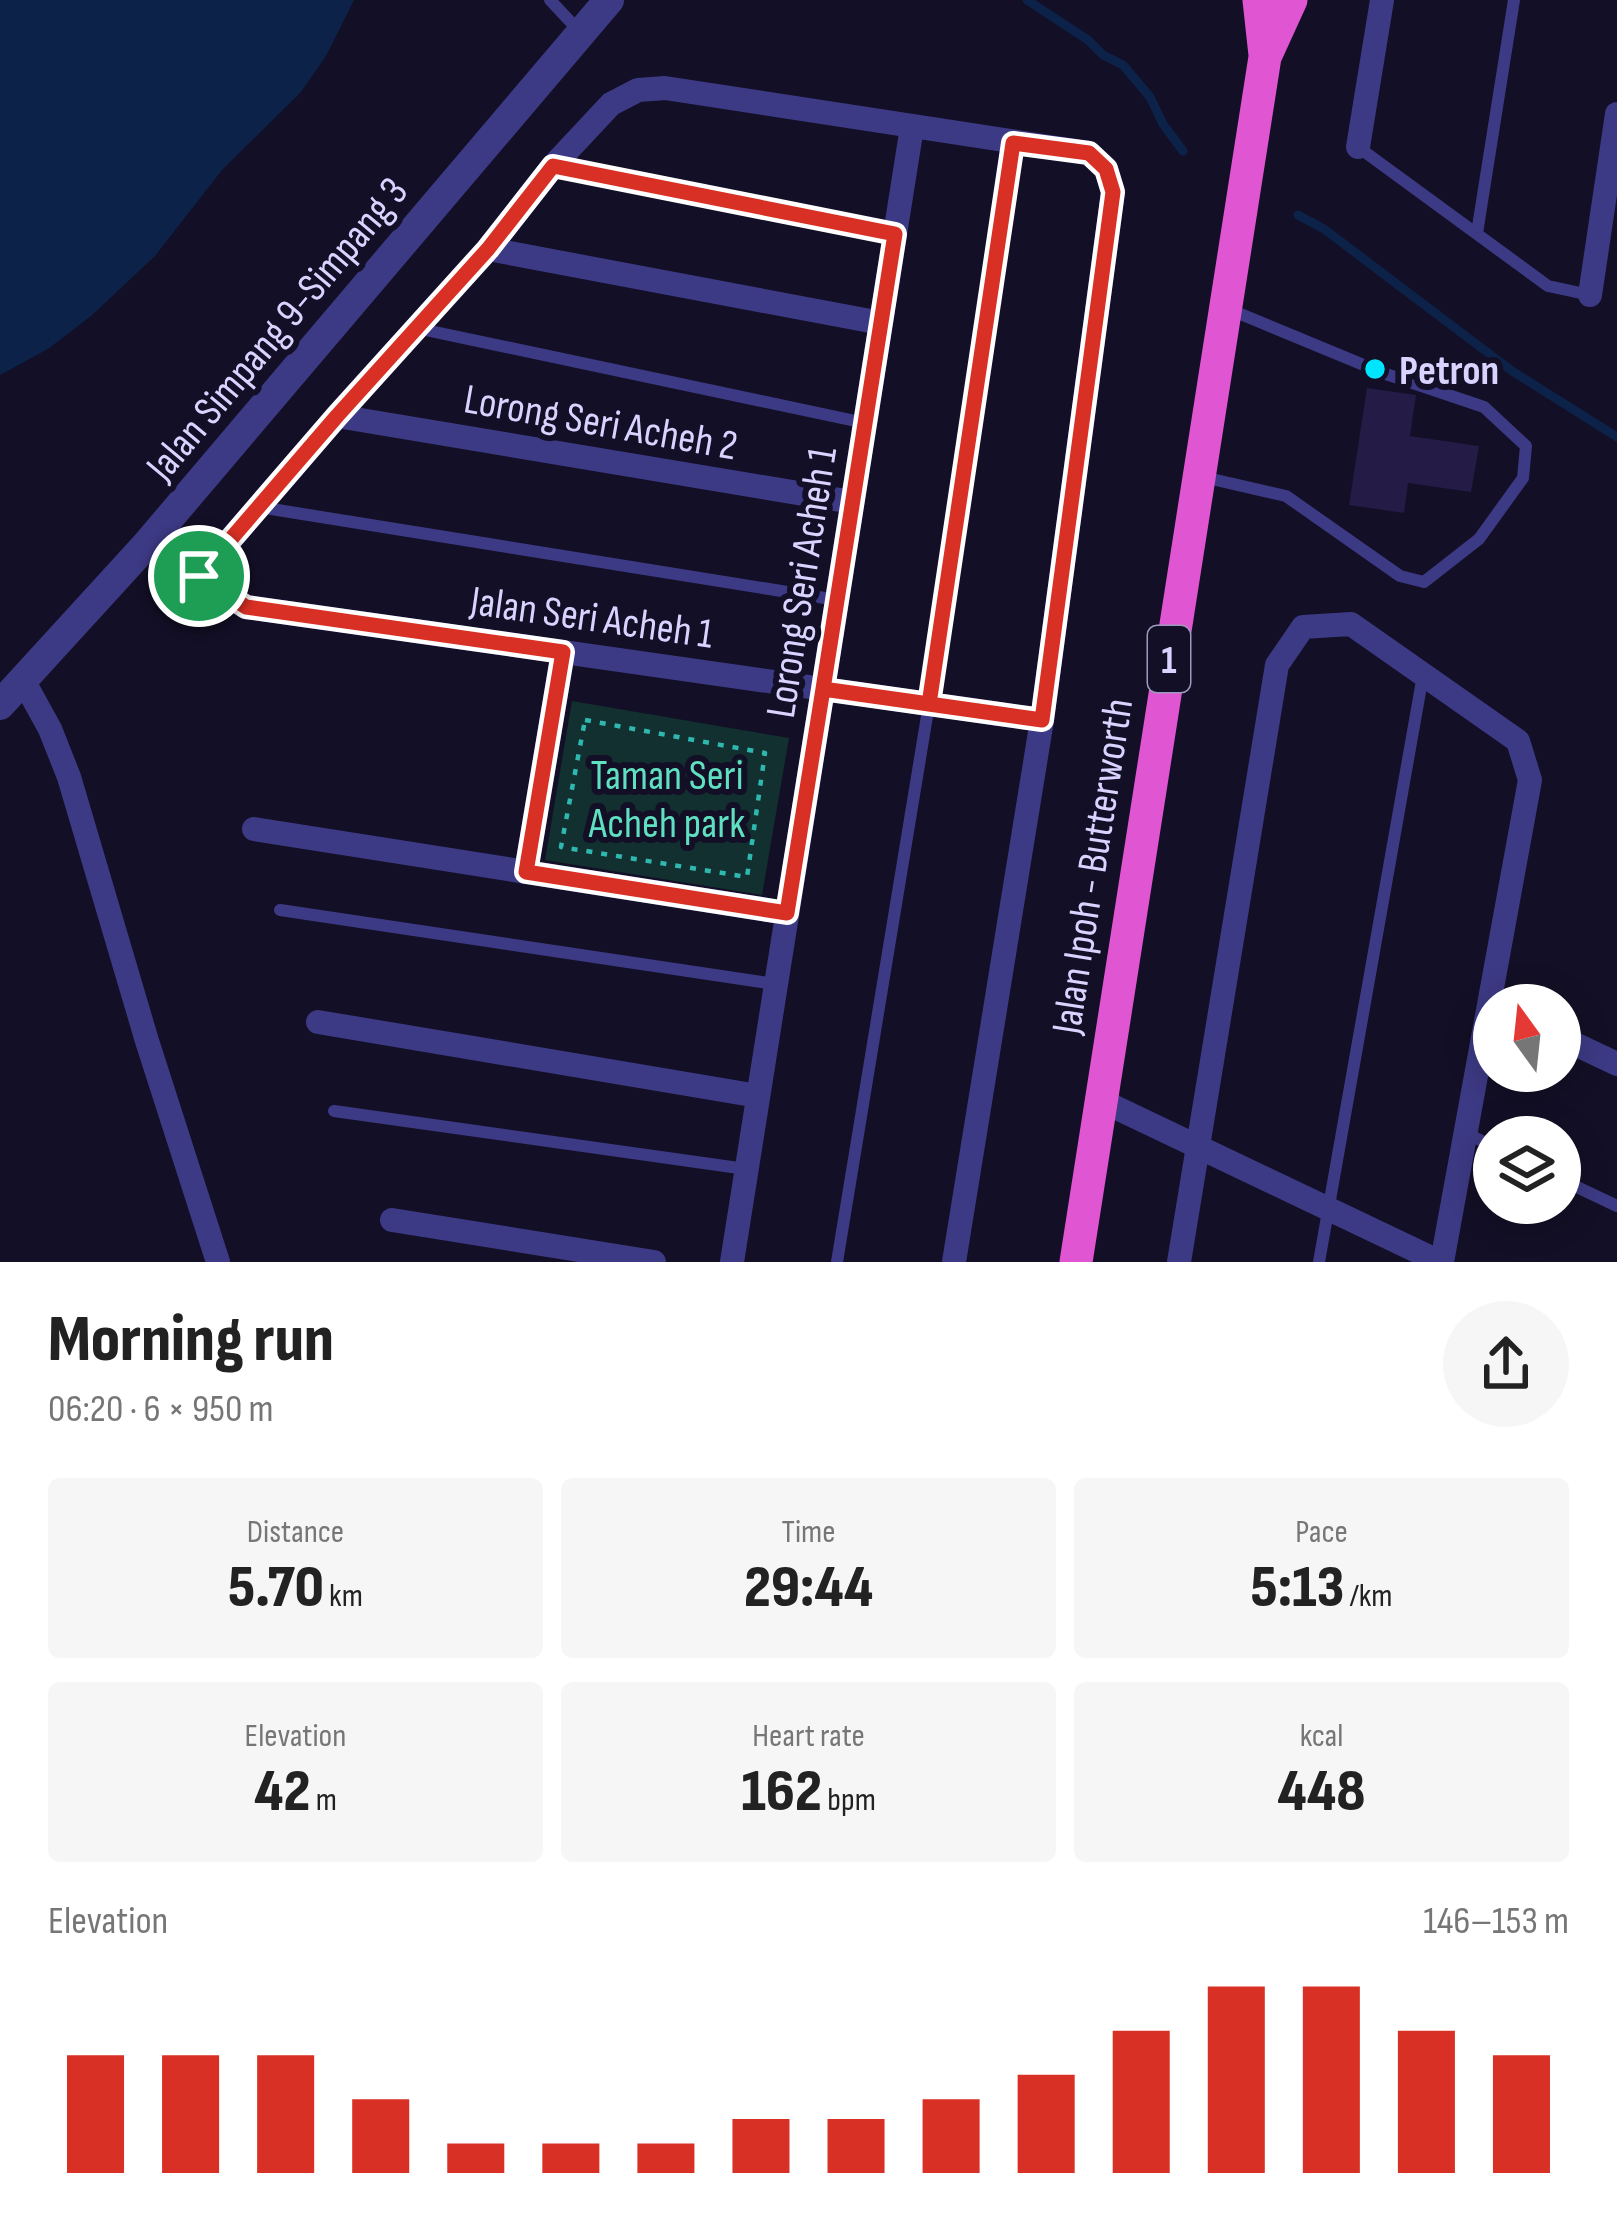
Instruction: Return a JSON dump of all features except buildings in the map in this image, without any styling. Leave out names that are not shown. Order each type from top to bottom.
[{"type":"highway","name":"Jalan Ipoh - Butterworth","points":[[1076,1262],[1265,57],[1259,0]]},
{"type":"highway","name":"Jalan Ipoh - Butterworth","points":[[1265,57],[1291,0]]},
{"type":"street","name":"Jalan Simpang 9-Simpang 3","points":[[0,705],[148,543],[609,0]]},
{"type":"street","points":[[1358,147],[1382,0]]},
{"type":"street","points":[[199,576],[488,249],[553,166],[611,104],[638,90],[664,88],[1089,153],[1106,169],[1113,192],[1042,720],[954,1262]]},
{"type":"street","points":[[1590,295],[1617,114]]},
{"type":"street","name":"Lorong Seri Acheh 1","points":[[732,1262],[912,127]]},
{"type":"street","points":[[488,249],[881,323]]},
{"type":"street","name":"Lorong Seri Acheh 2","points":[[337,416],[852,502]]},
{"type":"street","name":"Jalan Seri Acheh 1","points":[[148,543],[246,607],[1042,720]]},
{"type":"street","points":[[1179,1262],[1277,665],[1303,627],[1351,624],[1519,741],[1530,780],[1495,984]]},
{"type":"street","points":[[526,872],[563,652]]},
{"type":"street","points":[[23,680],[69,777],[218,1262]]},
{"type":"street","points":[[254,830],[787,913]]},
{"type":"street","points":[[318,1022],[758,1096]]},
{"type":"street","points":[[1581,1047],[1617,1064]]},
{"type":"street","points":[[1100,1100],[1441,1262],[1474,1092]]},
{"type":"street","points":[[392,1220],[654,1262]]},
{"type":"lane","points":[[550,0],[581,33]]},
{"type":"lane","points":[[1477,232],[1514,0]]},
{"type":"lane","points":[[837,1262],[929,704],[1013,143]]},
{"type":"lane","points":[[1358,147],[1549,286],[1590,295]]},
{"type":"lane","points":[[553,166],[895,234]]},
{"type":"lane","points":[[1198,476],[1286,496],[1400,576],[1424,582],[1479,538],[1523,478],[1526,446],[1484,407],[1383,373],[1225,308]]},
{"type":"lane","points":[[416,328],[865,423]]},
{"type":"lane","points":[[259,507],[837,600]]},
{"type":"lane","points":[[1319,1262],[1423,674]]},
{"type":"lane","points":[[280,910],[776,984]]},
{"type":"lane","points":[[334,1111],[747,1169]]},
{"type":"lane","points":[[1466,1133],[1473,1136]]},
{"type":"lane","points":[[1581,1189],[1617,1206]]},
{"type":"path","points":[[585,720],[765,753],[747,877],[561,848],[585,720]]},
{"type":"green space","name":"Taman Seri Acheh park","points":[[572,701],[789,738],[762,895],[545,860]]},
{"type":"water","points":[[0,0],[354,0],[326,56],[301,92],[222,170],[155,256],[91,316],[48,349],[0,375]]},
{"type":"waterway","points":[[1027,0],[1123,65],[1150,97],[1183,151]]},
{"type":"waterway","points":[[1298,215],[1324,229],[1512,371],[1617,437]]},
{"type":"place","name":"Petron","points":[[1375,369]]},
{"type":"route","points":[[199,576],[246,607],[563,652],[526,872],[787,913],[823,689],[929,704],[1013,143],[1089,153],[1106,169],[1113,192],[1042,720],[823,689],[895,234],[553,166],[488,249],[199,576]]}]
